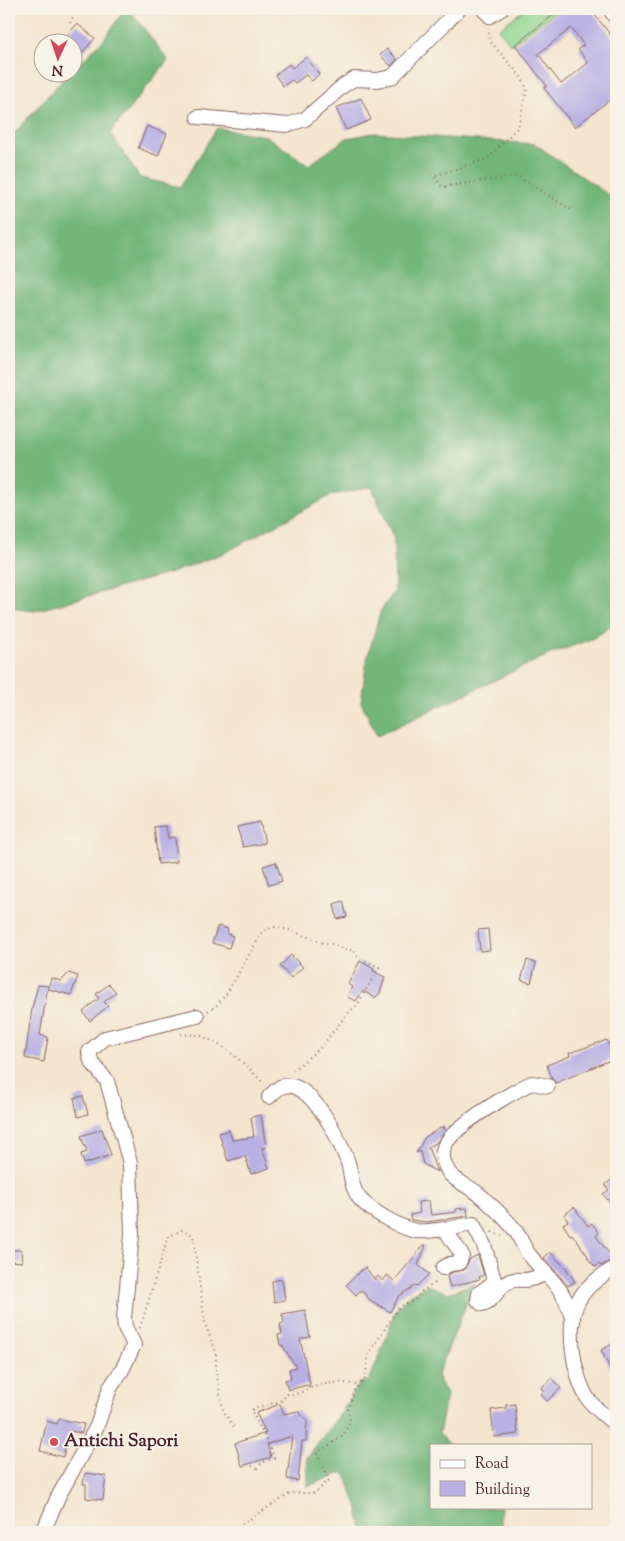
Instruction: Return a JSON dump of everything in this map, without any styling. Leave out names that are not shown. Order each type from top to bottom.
[{"type":"street","points":[[198,117],[287,125],[305,119],[344,85],[354,79],[377,80],[392,77],[459,9]]},
{"type":"street","points":[[610,9],[616,18]]},
{"type":"street","points":[[43,1532],[58,1497],[97,1426],[110,1388],[122,1370],[134,1345],[125,1327],[124,1318],[132,1235],[130,1163],[107,1081],[91,1062],[89,1052],[105,1038],[196,1016]]},
{"type":"street","points":[[548,1086],[532,1083],[459,1128],[443,1149],[444,1160],[451,1175],[473,1188],[515,1230],[523,1246],[563,1292],[568,1302],[573,1322]]},
{"type":"street","points":[[273,1093],[286,1085],[296,1087],[311,1098],[341,1145],[349,1167],[352,1185],[369,1208],[414,1230],[426,1232],[473,1224],[484,1245],[494,1280],[489,1286],[479,1292],[478,1300],[482,1304],[488,1302],[503,1285],[512,1280],[525,1280],[539,1277],[546,1273]]},
{"type":"street","points":[[443,1268],[450,1264],[459,1263],[462,1255],[446,1229]]},
{"type":"street","points":[[616,1267],[594,1281],[581,1296],[576,1306],[573,1322],[572,1348],[580,1384],[595,1408],[616,1425]]},
{"type":"path","points":[[70,23],[77,9]]},
{"type":"path","points":[[491,11],[488,28],[490,41],[521,77],[527,89],[518,127],[487,159],[434,176],[442,187],[517,176],[572,211]]},
{"type":"path","points":[[176,1033],[199,1036],[228,1050],[273,1093],[282,1078],[306,1062],[321,1047],[347,1014],[358,1004],[379,967],[359,958],[353,950],[346,950],[290,930],[274,927],[263,931],[227,993],[216,1006],[196,1016]]},
{"type":"path","points":[[473,1224],[523,1246]]},
{"type":"path","points":[[134,1345],[144,1319],[168,1237],[182,1230],[193,1235],[205,1324],[216,1352],[216,1370],[223,1410],[235,1429]]},
{"type":"path","points":[[229,1532],[291,1493],[315,1493],[329,1480],[317,1453],[343,1436],[350,1422],[348,1409],[355,1390],[365,1379],[369,1353],[399,1307],[415,1300],[422,1291],[434,1284],[443,1268]]},
{"type":"path","points":[[252,1466],[257,1468],[263,1462],[274,1458],[271,1448],[251,1410],[284,1400],[286,1394],[296,1395],[326,1383],[339,1382],[359,1386]]},
{"type":"green space","points":[[125,9],[129,9],[168,60],[110,133],[140,178],[180,187],[217,128],[266,136],[309,165],[347,138],[374,133],[535,144],[616,200],[616,624],[594,638],[548,655],[377,736],[361,702],[367,659],[381,610],[395,591],[394,539],[372,487],[332,495],[226,552],[171,573],[35,611],[9,608],[9,139],[60,82],[82,82],[82,61],[105,38]]},
{"type":"green space","points":[[525,9],[559,9],[511,45],[498,29]]},
{"type":"green space","points":[[475,1283],[437,1376],[447,1395],[439,1433],[449,1444],[430,1444],[430,1508],[501,1508],[500,1518],[504,1532],[363,1532],[357,1505],[344,1472],[308,1486],[307,1457],[341,1413],[359,1383],[369,1381],[395,1311],[409,1295],[427,1285],[448,1293]]},
{"type":"building","points":[[561,9],[578,9],[582,13],[590,9],[616,42],[616,95],[575,127],[544,88],[547,86],[515,45]],"holes":[[[571,28],[584,45],[578,49],[588,63],[561,84],[538,54]]]},
{"type":"building","points":[[77,24],[95,38],[82,53],[82,32],[70,32]]},
{"type":"building","points":[[387,49],[397,59],[391,66],[380,55]]},
{"type":"building","points":[[306,57],[319,74],[312,81],[306,75],[295,83],[292,80],[283,86],[275,75],[289,64],[292,68]]},
{"type":"building","points":[[361,98],[371,120],[346,130],[336,108]]},
{"type":"building","points":[[147,126],[167,134],[158,156],[138,148]]},
{"type":"building","points":[[260,822],[265,843],[243,847],[237,827]]},
{"type":"building","points":[[166,826],[168,838],[175,837],[177,862],[158,864],[154,827]]},
{"type":"building","points":[[276,862],[282,881],[269,885],[263,866]]},
{"type":"building","points":[[343,901],[347,917],[337,919],[334,904]]},
{"type":"building","points":[[218,926],[228,929],[227,934],[233,936],[229,948],[212,943]]},
{"type":"building","points":[[488,929],[490,950],[480,951],[478,930]]},
{"type":"building","points":[[291,955],[303,967],[291,978],[280,966]]},
{"type":"building","points":[[527,960],[536,963],[531,983],[521,980]]},
{"type":"building","points":[[360,961],[385,977],[380,993],[375,998],[363,991],[356,1001],[347,997],[352,987],[348,984]]},
{"type":"building","points":[[69,973],[78,976],[71,995],[48,989],[51,978],[61,981]]},
{"type":"building","points":[[109,984],[116,992],[104,1002],[108,1006],[90,1021],[83,1012],[99,998],[96,994]]},
{"type":"building","points":[[38,985],[48,986],[40,1035],[48,1037],[44,1062],[25,1058],[32,1008]]},
{"type":"building","points":[[607,1040],[615,1058],[556,1083],[552,1079],[547,1065],[570,1056],[569,1053]]},
{"type":"building","points":[[83,1096],[88,1114],[78,1117],[74,1098]]},
{"type":"building","points":[[261,1115],[266,1148],[262,1148],[269,1168],[251,1174],[245,1156],[228,1161],[219,1133],[229,1130],[232,1140],[254,1137],[251,1117]]},
{"type":"building","points":[[444,1126],[445,1131],[436,1143],[428,1147],[437,1172],[423,1164],[420,1151],[416,1153],[425,1137]]},
{"type":"building","points":[[102,1129],[111,1155],[84,1164],[81,1154],[87,1152],[81,1136]]},
{"type":"building","points":[[616,1176],[616,1200],[611,1204],[603,1194],[609,1190],[605,1185]]},
{"type":"building","points":[[429,1201],[431,1215],[456,1212],[456,1209],[467,1208],[468,1216],[427,1222],[411,1220],[410,1215],[420,1213],[418,1202]]},
{"type":"building","points":[[574,1207],[588,1226],[592,1223],[599,1233],[596,1236],[613,1259],[601,1266],[599,1264],[595,1267],[572,1234],[570,1235],[563,1224],[568,1221],[564,1215]]},
{"type":"building","points":[[426,1245],[418,1265],[429,1274],[417,1286],[399,1296],[390,1312],[370,1300],[361,1290],[356,1295],[346,1285],[365,1267],[375,1280],[378,1276],[383,1281],[387,1275],[394,1281]]},
{"type":"building","points":[[9,1250],[21,1250],[22,1262],[9,1261]]},
{"type":"building","points":[[550,1252],[566,1268],[575,1282],[568,1286],[544,1258]]},
{"type":"building","points":[[478,1255],[484,1275],[479,1277],[480,1279],[450,1287],[447,1276],[453,1272],[464,1270],[470,1259]]},
{"type":"building","points":[[282,1279],[285,1300],[274,1302],[272,1281]]},
{"type":"building","points":[[305,1310],[310,1337],[300,1339],[310,1384],[309,1387],[307,1385],[288,1390],[285,1380],[291,1379],[289,1369],[296,1367],[282,1345],[280,1345],[278,1335],[282,1334],[280,1324],[284,1323],[282,1314]]},
{"type":"building","points":[[616,1342],[616,1380],[601,1350]]},
{"type":"building","points":[[552,1378],[561,1388],[547,1401],[541,1394],[544,1391],[541,1388]]},
{"type":"building","points":[[280,1404],[284,1414],[298,1411],[307,1421],[306,1441],[302,1441],[298,1481],[287,1479],[292,1436],[267,1444],[271,1457],[242,1466],[235,1443],[266,1433],[256,1413]]},
{"type":"building","points":[[515,1404],[518,1434],[494,1437],[491,1410],[506,1408],[506,1405]]},
{"type":"building","points":[[59,1419],[84,1424],[82,1433],[69,1431],[63,1457],[40,1451],[47,1421],[57,1424]]},
{"type":"building","points":[[85,1473],[106,1476],[103,1500],[86,1498],[86,1484],[83,1484]]},
{"type":"place","name":"Antichi Sapori","points":[[54,1442]]}]
